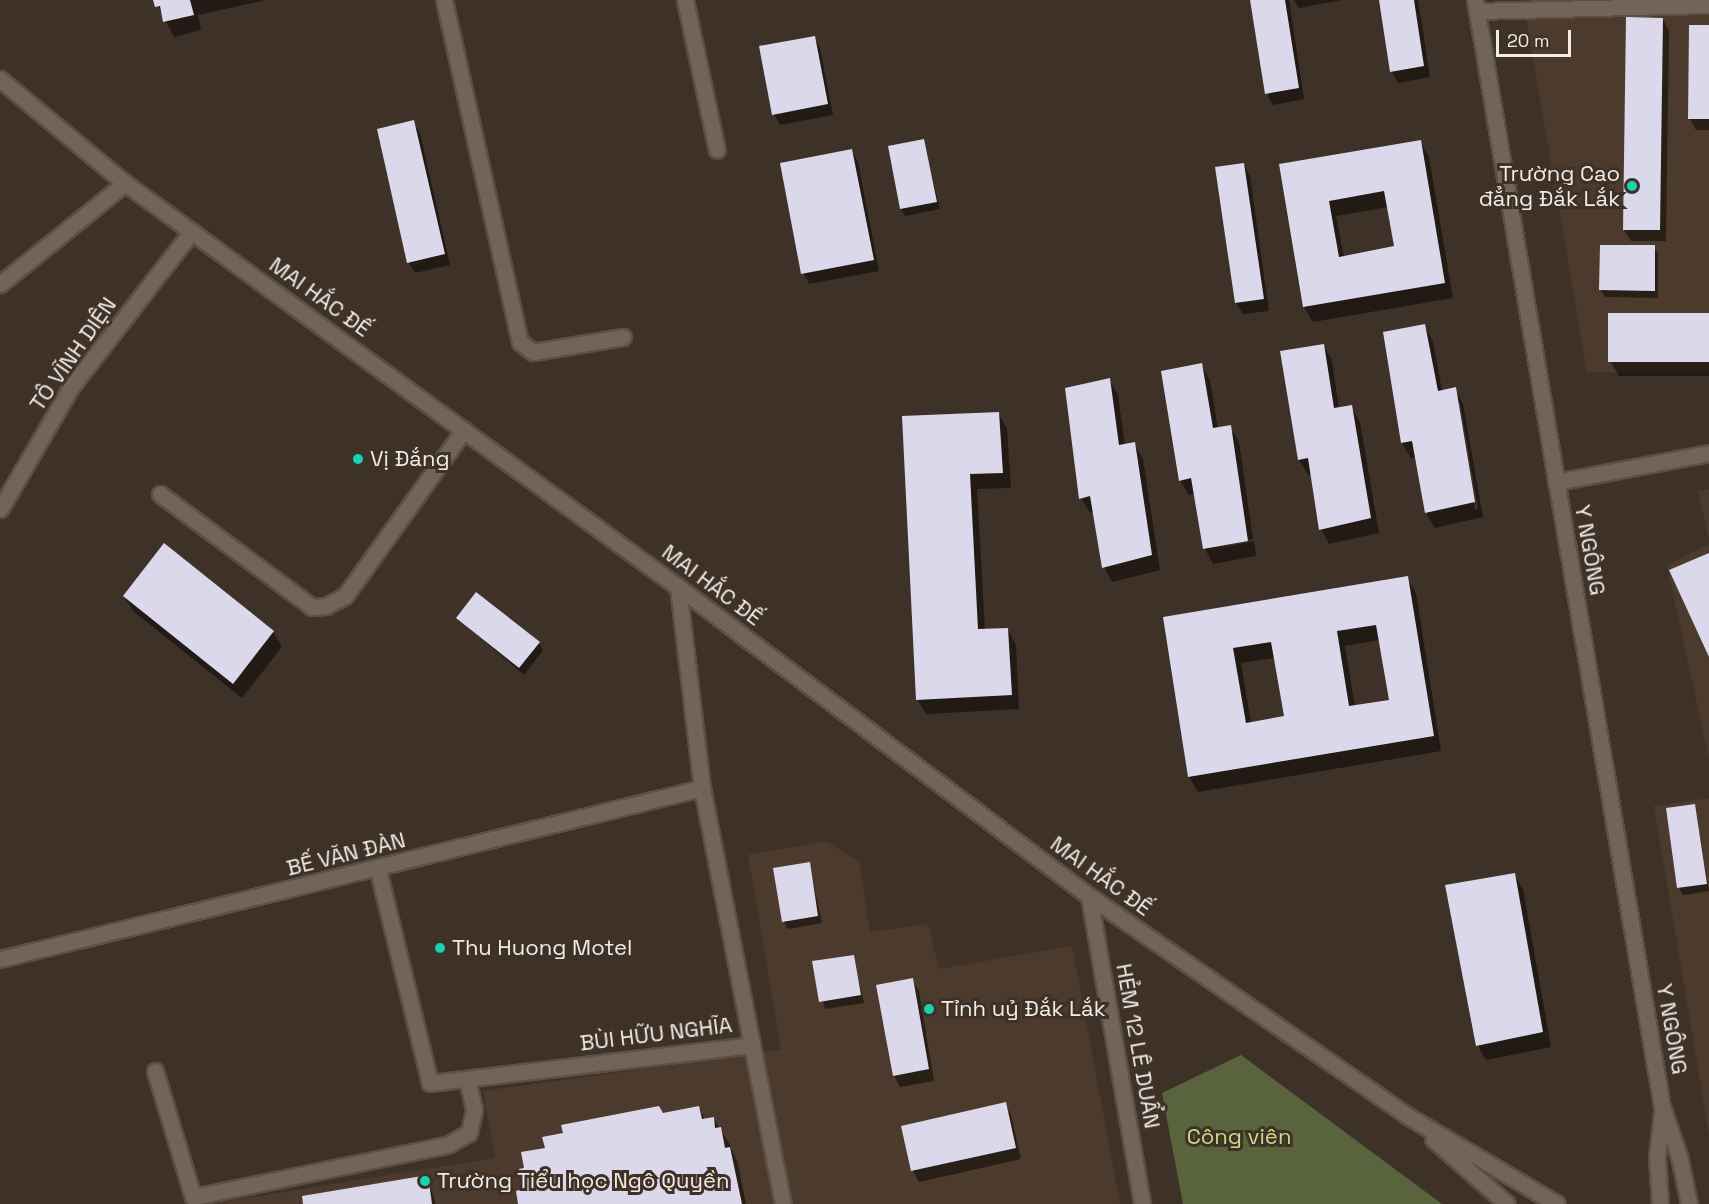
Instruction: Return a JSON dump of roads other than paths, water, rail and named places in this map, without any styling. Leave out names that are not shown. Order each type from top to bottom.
[{"type":"street","points":[[444,0],[520,342],[533,352],[623,337]]},
{"type":"street","points":[[685,0],[717,150]]},
{"type":"street","points":[[1476,5],[1709,5]]},
{"type":"street","name":"Y NGÔNG","points":[[1476,5],[1662,1107],[1679,1156],[1689,1204]]},
{"type":"street","name":"MAI HẮC ĐẾ","points":[[0,79],[125,183],[678,587],[1089,896],[1406,1115],[1557,1204]]},
{"type":"street","points":[[0,284],[125,183]]},
{"type":"street","name":"TÔ VĨNH DIỆN","points":[[0,509],[71,387],[192,231]]},
{"type":"street","points":[[160,494],[312,607],[326,606],[345,596],[464,430]]},
{"type":"street","points":[[1556,482],[1709,453]]},
{"type":"street","name":"BÙI HỮU NGHĨA","points":[[378,870],[430,1083],[752,1045],[702,788],[678,587]]},
{"type":"street","name":"BẾ VĂN ĐÀN","points":[[0,959],[378,870],[702,788]]},
{"type":"street","name":"HẺM 12 LÊ DUẨN","points":[[1089,896],[1142,1204]]},
{"type":"street","points":[[752,1045],[783,1204]]},
{"type":"street","points":[[155,1071],[193,1197],[447,1145],[469,1133],[474,1109],[467,1079]]},
{"type":"street","name":"Y NGÔNG","points":[[1660,1204],[1657,1157],[1662,1107]]},
{"type":"street","name":"MAI HẮC ĐẾ","points":[[1406,1115],[1507,1204]]},
{"type":"place","name":"Trường Cao đẳng Đắk Lắk","points":[[1632,186]]},
{"type":"place","name":"Vị Đắng","points":[[358,459]]},
{"type":"place","name":"Thu Huong Motel","points":[[440,948]]},
{"type":"place","name":"Tỉnh uỷ Đắk Lắk","points":[[929,1009]]},
{"type":"place","name":"Trường Tiểu học Ngô Quyền","points":[[425,1181]]},
{"type":"park label","name":"Công viên","points":[[1239,1137]]}]
